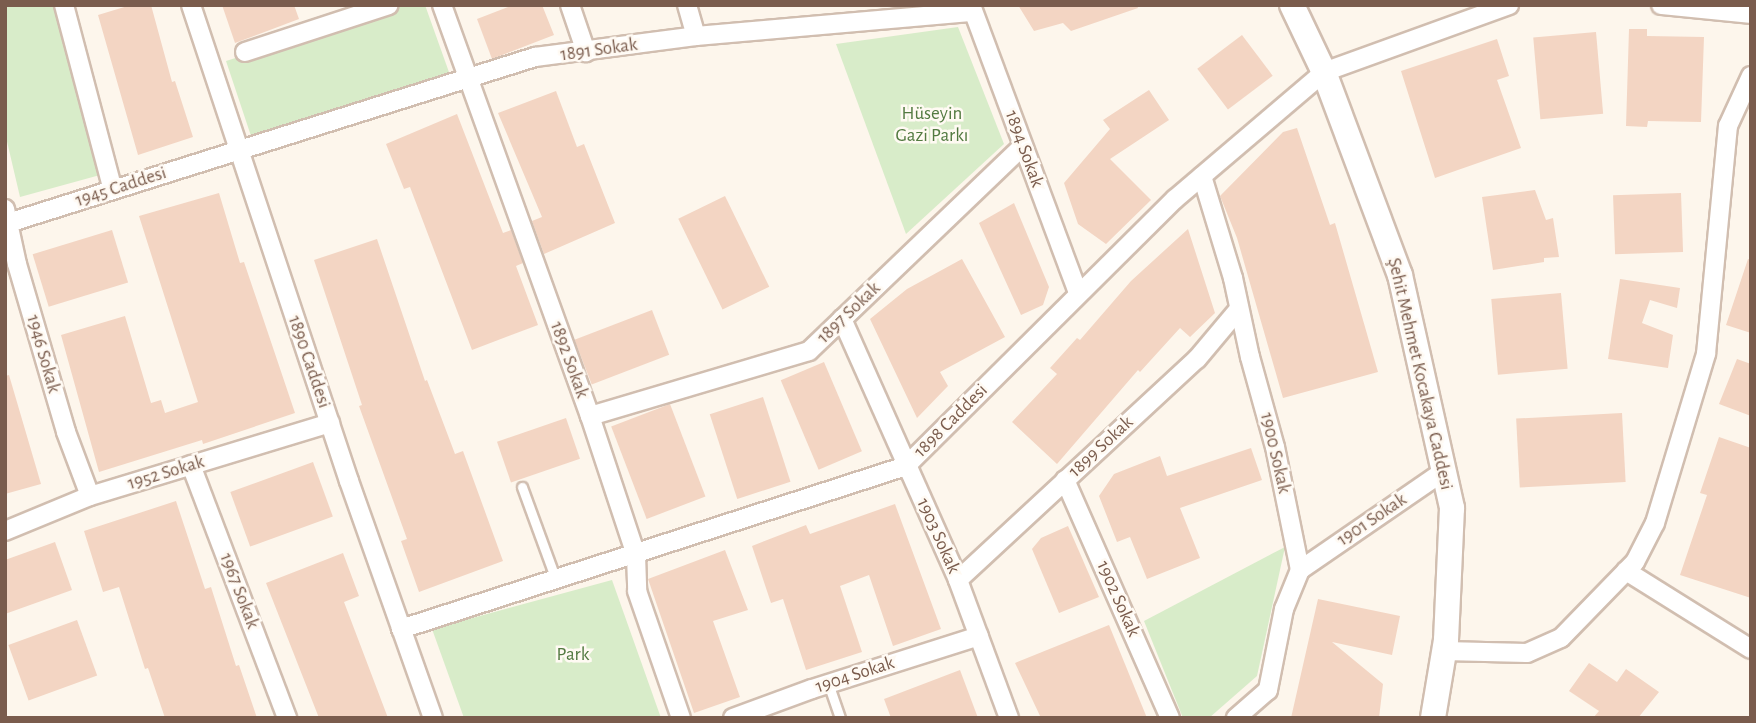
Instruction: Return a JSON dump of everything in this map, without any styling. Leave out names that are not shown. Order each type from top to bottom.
[{"type":"street","points":[[64,5],[113,190]]},
{"type":"street","name":"1890 Caddesi","points":[[191,5],[237,150],[433,718]]},
{"type":"street","points":[[245,52],[389,5]]},
{"type":"street","name":"1892 Sokak","points":[[442,5],[466,79],[590,416],[636,555],[637,591],[681,718]]},
{"type":"street","points":[[570,5],[586,52]]},
{"type":"street","points":[[687,5],[696,36]]},
{"type":"street","name":"Şehit Mehmet Kocakaya Caddesi","points":[[1292,5],[1324,72],[1400,275],[1452,508],[1452,567],[1444,651],[1433,718]]},
{"type":"street","points":[[1324,72],[1508,5]]},
{"type":"street","points":[[1661,5],[1751,14]]},
{"type":"street","name":"1891 Sokak","points":[[237,150],[535,57],[696,36],[972,9]]},
{"type":"street","name":"1894 Sokak","points":[[972,9],[1077,293]]},
{"type":"street","name":"1898 Caddesi","points":[[401,629],[906,466],[1077,293],[1202,176],[1324,72]]},
{"type":"street","points":[[1444,651],[1527,653],[1561,638],[1635,562],[1655,523],[1706,354],[1728,126],[1751,76]]},
{"type":"street","name":"1897 Sokak","points":[[590,416],[808,351],[1023,146]]},
{"type":"street","name":"1945 Caddesi","points":[[6,219],[113,190],[237,150]]},
{"type":"street","name":"1900 Sokak","points":[[1202,176],[1233,278],[1275,447],[1300,570]]},
{"type":"street","name":"1946 Sokak","points":[[6,219],[66,432],[90,496]]},
{"type":"street","name":"1899 Sokak","points":[[958,580],[1197,359],[1239,310]]},
{"type":"street","name":"1903 Sokak","points":[[842,319],[958,580],[1009,718]]},
{"type":"street","name":"1952 Sokak","points":[[5,531],[90,496],[330,423]]},
{"type":"street","name":"1967 Sokak","points":[[191,465],[287,718]]},
{"type":"street","name":"1901 Sokak","points":[[1300,570],[1444,471]]},
{"type":"street","name":"1902 Sokak","points":[[1065,480],[1170,718]]},
{"type":"street","points":[[1236,718],[1268,690],[1284,609],[1300,570]]},
{"type":"street","points":[[1626,570],[1751,649]]},
{"type":"street","name":"1904 Sokak","points":[[733,718],[828,683],[979,636]]},
{"type":"lane","points":[[522,487],[556,580]]},
{"type":"lane","points":[[828,683],[840,718]]},
{"type":"green space","points":[[5,5],[54,5],[100,175],[20,197],[5,133]]},
{"type":"green space","points":[[402,5],[425,5],[450,75],[251,136],[226,61]]},
{"type":"green space","name":"Hüseyin Gazi Parkı","points":[[958,27],[1004,144],[906,234],[836,44]]},
{"type":"green space","points":[[1285,547],[1257,676],[1209,718],[1183,718],[1144,621]]},
{"type":"green space","name":"Park","points":[[612,580],[661,718],[464,718],[432,629]]},
{"type":"building","points":[[131,5],[151,5],[172,82],[175,81],[193,137],[138,155],[98,15]]},
{"type":"building","points":[[222,5],[294,5],[299,19],[235,43]]},
{"type":"building","points":[[513,5],[542,5],[554,35],[492,59],[477,19]]},
{"type":"building","points":[[1018,5],[1137,5],[1138,8],[1071,31],[1063,23],[1034,31]]},
{"type":"building","points":[[1629,29],[1647,29],[1647,36],[1704,37],[1701,122],[1648,121],[1647,127],[1626,126]]},
{"type":"building","points":[[1596,32],[1603,114],[1540,119],[1533,37]]},
{"type":"building","points":[[1242,35],[1273,76],[1228,109],[1197,69]]},
{"type":"building","points":[[1497,39],[1509,76],[1497,80],[1521,148],[1435,178],[1401,71]]},
{"type":"building","points":[[1149,90],[1169,120],[1110,159],[1151,200],[1106,244],[1078,224],[1064,183],[1110,129],[1103,120]]},
{"type":"building","points":[[556,91],[577,147],[584,144],[615,223],[544,254],[532,221],[542,217],[498,113]]},
{"type":"building","points":[[457,114],[503,233],[511,230],[523,263],[516,266],[538,325],[472,350],[410,187],[404,189],[386,144]]},
{"type":"building","points":[[1297,128],[1330,225],[1335,223],[1378,372],[1283,398],[1237,238],[1220,196],[1283,132]]},
{"type":"building","points":[[1535,190],[1546,220],[1553,218],[1559,257],[1493,270],[1482,197]]},
{"type":"building","points":[[219,193],[240,263],[244,262],[295,413],[203,444],[202,440],[99,472],[61,335],[125,316],[151,403],[161,400],[165,413],[198,402],[139,216]]},
{"type":"building","points":[[1681,193],[1683,252],[1615,254],[1613,195]]},
{"type":"building","points":[[725,196],[769,287],[723,310],[678,219]]},
{"type":"building","points":[[1014,203],[1049,287],[1043,305],[1021,315],[979,223]]},
{"type":"building","points":[[1188,229],[1215,313],[1190,337],[1180,328],[1140,372],[1138,370],[1057,464],[1012,422],[1057,374],[1050,368],[1077,338],[1080,340],[1131,281]]},
{"type":"building","points":[[112,230],[128,283],[49,307],[33,254]]},
{"type":"building","points":[[377,239],[425,381],[427,380],[455,454],[463,451],[503,561],[419,592],[401,541],[407,539],[359,406],[362,405],[314,260]]},
{"type":"building","points":[[962,259],[1005,337],[940,372],[948,386],[917,418],[870,319],[907,289]]},
{"type":"building","points":[[1748,259],[1751,260],[1751,333],[1726,325]]},
{"type":"building","points":[[1620,279],[1680,288],[1677,308],[1650,300],[1642,323],[1673,335],[1668,368],[1608,359]]},
{"type":"building","points":[[1561,293],[1568,369],[1498,375],[1491,299]]},
{"type":"building","points":[[652,310],[669,355],[592,385],[575,340]]},
{"type":"building","points":[[1737,359],[1751,364],[1751,416],[1719,404]]},
{"type":"building","points":[[824,362],[862,451],[819,470],[781,380]]},
{"type":"building","points":[[9,375],[41,484],[5,494],[5,376]]},
{"type":"building","points":[[763,397],[791,482],[737,499],[710,414]]},
{"type":"building","points":[[670,404],[705,496],[647,519],[611,427]]},
{"type":"building","points":[[1622,413],[1626,482],[1520,487],[1516,419]]},
{"type":"building","points":[[566,418],[580,459],[511,482],[497,442]]},
{"type":"building","points":[[1719,437],[1751,448],[1751,598],[1680,575],[1707,495],[1700,493]]},
{"type":"building","points":[[1251,448],[1262,480],[1180,508],[1200,558],[1147,579],[1130,537],[1117,542],[1099,496],[1114,474],[1160,456],[1167,476]]},
{"type":"building","points":[[313,462],[333,517],[250,547],[230,492]]},
{"type":"building","points":[[176,501],[205,589],[211,587],[236,666],[239,665],[257,718],[165,718],[148,668],[145,669],[119,587],[103,592],[84,531]]},
{"type":"building","points":[[895,504],[941,629],[893,646],[869,575],[840,586],[862,652],[806,670],[783,599],[771,603],[752,546],[806,525],[810,534]]},
{"type":"building","points":[[1068,526],[1099,597],[1059,613],[1032,549],[1041,538]]},
{"type":"building","points":[[55,542],[72,590],[5,614],[5,560]]},
{"type":"building","points":[[725,550],[748,610],[713,621],[740,697],[694,713],[648,579]]},
{"type":"building","points":[[343,553],[359,596],[344,602],[388,718],[319,718],[266,583]]},
{"type":"building","points":[[1318,599],[1400,616],[1392,655],[1332,642],[1383,684],[1379,718],[1291,718]]},
{"type":"building","points":[[77,620],[97,675],[29,700],[8,645]]},
{"type":"building","points":[[1109,625],[1147,718],[1041,718],[1015,663]]},
{"type":"building","points":[[1589,663],[1617,682],[1626,669],[1659,692],[1638,718],[1593,718],[1599,711],[1569,691]]},
{"type":"building","points":[[960,670],[978,718],[891,718],[884,699]]}]
